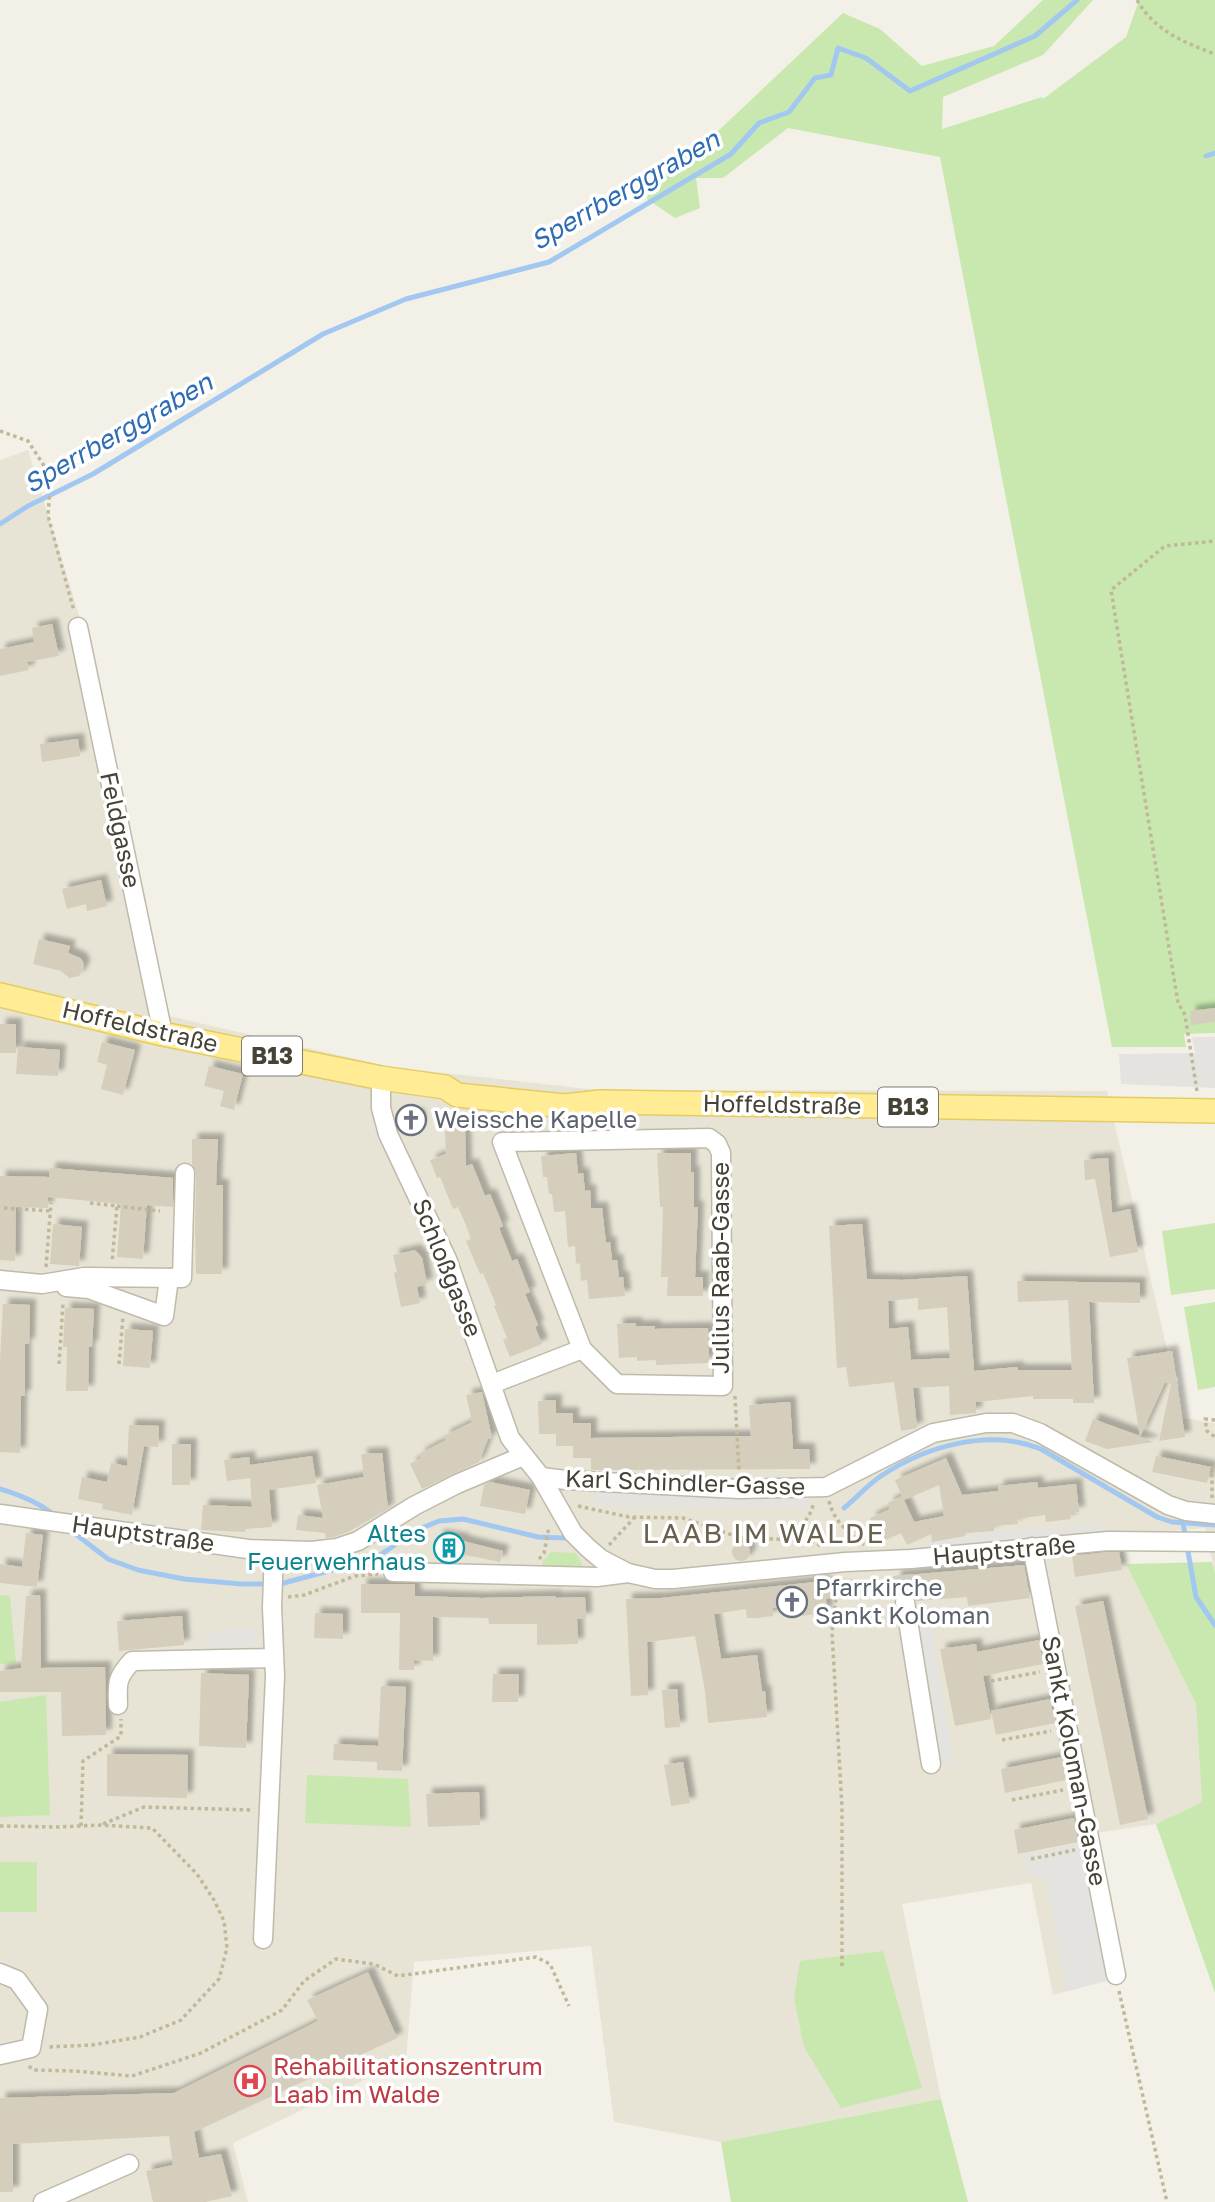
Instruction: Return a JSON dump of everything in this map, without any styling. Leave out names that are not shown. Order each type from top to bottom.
[{"type":"main road","name":"Hoffeldstraße","points":[[0,995],[163,1034],[381,1078],[445,1087],[459,1080],[567,1091],[600,1101],[1208,1111]]},
{"type":"street","name":"Feldgasse","points":[[78,627],[163,1034]]},
{"type":"street","name":"Schloßgasse","points":[[381,1078],[381,1108],[388,1134],[447,1259],[510,1438],[523,1456]]},
{"type":"street","name":"Julius Raab-Gasse","points":[[709,1138],[718,1144],[721,1153],[723,1386],[617,1384],[582,1349],[502,1142],[709,1138]]},
{"type":"street","points":[[43,1284],[84,1278],[182,1278],[185,1173]]},
{"type":"street","points":[[0,1280],[89,1289],[164,1316],[169,1278]]},
{"type":"street","points":[[492,1384],[582,1349]]},
{"type":"street","name":"Karl Schindler-Gasse","points":[[541,1477],[739,1489],[820,1487],[933,1433],[986,1423],[1013,1423],[1040,1433],[1168,1505],[1186,1511],[1214,1514]]},
{"type":"street","name":"Hauptstraße","points":[[0,1514],[248,1549],[312,1551],[348,1545],[436,1495],[523,1456],[541,1477],[556,1504],[557,1525],[573,1533],[595,1553],[628,1573],[655,1580],[877,1560],[902,1567],[1032,1547],[1108,1541],[1215,1542]]},
{"type":"street","name":"Sankt Koloman-Gasse","points":[[1032,1547],[1116,1975]]},
{"type":"street","points":[[263,1939],[275,1676],[272,1588],[274,1551]]},
{"type":"street","name":"Hauptstraße","points":[[393,1572],[597,1577],[628,1573]]},
{"type":"street","points":[[905,1602],[931,1764]]},
{"type":"street","points":[[118,1705],[117,1684],[120,1673],[132,1661],[274,1658]]},
{"type":"street","points":[[0,1973],[18,1980],[37,2009],[15,2052]]},
{"type":"street","points":[[43,2202],[129,2164]]},
{"type":"path","points":[[1137,0],[1147,16],[1165,32],[1215,54]]},
{"type":"path","points":[[0,431],[28,441],[48,472],[48,516],[78,627]]},
{"type":"path","points":[[1208,1111],[1185,1015],[1178,1003],[1111,590],[1165,546],[1215,541]]},
{"type":"path","points":[[43,1284],[51,1203]]},
{"type":"path","points":[[90,1203],[160,1210]]},
{"type":"path","points":[[111,1278],[117,1206]]},
{"type":"path","points":[[4,1208],[51,1211]]},
{"type":"path","points":[[59,1364],[64,1286]]},
{"type":"path","points":[[119,1364],[124,1303]]},
{"type":"path","points":[[723,1386],[736,1397],[739,1489]]},
{"type":"path","points":[[1215,1420],[1205,1419],[1207,1431],[1215,1437]]},
{"type":"path","points":[[1214,1514],[1212,1469],[1215,1465]]},
{"type":"path","points":[[795,1539],[812,1510],[820,1487]]},
{"type":"path","points":[[820,1487],[835,1519],[870,1550],[877,1560]]},
{"type":"path","points":[[556,1504],[595,1508],[635,1517],[683,1518],[741,1538],[810,1540]]},
{"type":"path","points":[[595,1553],[610,1543],[635,1517]]},
{"type":"path","points":[[544,1553],[557,1525]]},
{"type":"path","points":[[835,1563],[836,1598],[832,1632],[842,1808],[842,1968]]},
{"type":"path","points":[[272,1588],[286,1598],[304,1595],[355,1576],[393,1572]]},
{"type":"path","points":[[992,1681],[1056,1670]]},
{"type":"path","points":[[81,1826],[83,1761],[121,1736],[121,1711],[118,1705]]},
{"type":"path","points":[[1002,1740],[1067,1727]]},
{"type":"path","points":[[1012,1800],[1079,1787]]},
{"type":"path","points":[[101,1825],[144,1807],[269,1810]]},
{"type":"path","points":[[0,1826],[101,1825],[152,1828],[197,1874],[214,1900],[224,1921],[227,1948],[219,1979],[181,2020],[140,2036],[92,2045],[15,2052]]},
{"type":"path","points":[[1031,1859],[1091,1847]]},
{"type":"path","points":[[15,2052],[33,2070],[132,2076],[201,2053],[282,2010],[304,1981],[336,1959],[374,1964],[398,1976],[536,1957],[550,1964],[569,2006]]},
{"type":"path","points":[[1116,1975],[1167,2202]]},
{"type":"shaded area","points":[[28,450],[91,654],[160,1014],[390,1067],[597,1090],[1107,1091],[1183,1418],[1215,1423],[1215,1573],[1205,1528],[1091,1537],[1123,1548],[1126,1564],[1196,1704],[1202,1802],[1156,1824],[1082,1835],[1110,1980],[1053,1995],[1031,1883],[902,1904],[941,2099],[721,2142],[614,2122],[591,1946],[414,1962],[406,2060],[233,2143],[248,2202],[0,2202],[0,460]]},
{"type":"shaded area","points":[[1192,1037],[1215,1037],[1215,1088],[1121,1084],[1119,1054],[1195,1053]]},
{"type":"shaded area","points":[[596,1490],[668,1495],[808,1493],[807,1507],[638,1507],[597,1505]]},
{"type":"shaded area","points":[[1104,1525],[1105,1536],[926,1551],[926,1543],[967,1537],[968,1534]]},
{"type":"shaded area","points":[[928,1608],[954,1762],[927,1766],[901,1609]]},
{"type":"shaded area","points":[[265,1628],[250,1647],[202,1649],[213,1631]]},
{"type":"shaded area","points":[[1082,1844],[1110,1980],[1067,1991],[1044,1876],[1027,1875],[1023,1855]]},
{"type":"green space","points":[[1043,0],[1093,0],[1043,55],[943,97],[942,129],[1042,97],[1043,99],[1126,37],[1139,0],[1215,0],[1215,1033],[1184,1034],[1186,1047],[1112,1047],[940,157],[788,128],[723,178],[696,178],[700,208],[675,218],[647,199],[655,165],[716,133],[843,13],[880,29],[922,66],[994,46]]},
{"type":"green space","points":[[1215,1223],[1215,1289],[1171,1295],[1162,1231]]},
{"type":"green space","points":[[1215,1302],[1215,1387],[1198,1390],[1184,1307]]},
{"type":"green space","points":[[551,1552],[576,1553],[585,1570],[542,1567],[543,1561]]},
{"type":"green space","points":[[1212,1562],[1215,1573],[1215,1993],[1156,1824],[1202,1802],[1196,1704],[1126,1564]]},
{"type":"green space","points":[[0,1595],[10,1596],[16,1663],[0,1664]]},
{"type":"green space","points":[[46,1695],[50,1815],[0,1817],[0,1702]]},
{"type":"green space","points":[[307,1775],[408,1779],[411,1827],[305,1823]]},
{"type":"green space","points":[[0,1862],[37,1862],[37,1912],[0,1912]]},
{"type":"green space","points":[[883,1951],[922,2088],[841,2108],[804,2047],[794,1998],[800,1961]]},
{"type":"green space","points":[[941,2099],[968,2202],[731,2202],[721,2142]]},
{"type":"building","points":[[52,624],[59,656],[27,662],[29,670],[0,676],[0,649],[34,642],[32,628]]},
{"type":"building","points":[[78,739],[80,756],[42,762],[40,744]]},
{"type":"building","points":[[101,880],[107,906],[87,911],[86,904],[67,909],[62,889]]},
{"type":"building","points":[[39,939],[70,946],[68,953],[83,962],[84,967],[79,976],[69,978],[61,971],[33,964]]},
{"type":"building","points":[[1215,1008],[1215,1022],[1191,1025],[1190,1011]]},
{"type":"building","points":[[0,1024],[16,1024],[16,1053],[0,1053]]},
{"type":"building","points":[[102,1042],[135,1050],[123,1095],[101,1089],[107,1065],[97,1062]]},
{"type":"building","points":[[18,1047],[60,1050],[58,1076],[16,1074]]},
{"type":"building","points":[[209,1066],[243,1074],[234,1110],[220,1106],[224,1091],[204,1086]]},
{"type":"building","name":"Weissche Kapelle","points":[[419,1114],[420,1128],[404,1130],[403,1116]]},
{"type":"building","points":[[465,1129],[466,1166],[472,1164],[485,1196],[490,1194],[503,1226],[499,1228],[512,1261],[517,1259],[530,1292],[525,1294],[538,1325],[535,1327],[542,1344],[510,1357],[503,1340],[507,1338],[494,1306],[496,1305],[466,1241],[471,1239],[465,1223],[458,1207],[453,1209],[430,1160],[446,1154],[445,1131]]},
{"type":"building","points":[[192,1139],[218,1139],[216,1185],[223,1185],[222,1274],[196,1274],[196,1173],[192,1164]]},
{"type":"building","points":[[576,1153],[578,1174],[583,1173],[585,1191],[590,1190],[591,1208],[602,1208],[606,1243],[610,1242],[612,1260],[617,1260],[619,1277],[623,1277],[625,1296],[589,1299],[587,1280],[581,1281],[580,1263],[576,1264],[575,1246],[568,1247],[565,1211],[554,1212],[547,1177],[543,1177],[541,1156]]},
{"type":"building","points":[[657,1153],[691,1153],[694,1207],[698,1207],[695,1277],[703,1277],[703,1296],[667,1296],[668,1277],[661,1277],[663,1207],[660,1207]]},
{"type":"building","points":[[1108,1158],[1112,1213],[1130,1209],[1138,1252],[1110,1257],[1095,1179],[1085,1180],[1084,1160]]},
{"type":"building","points":[[50,1168],[173,1178],[173,1207],[147,1205],[143,1259],[117,1257],[121,1204],[48,1197],[48,1208],[16,1207],[15,1261],[0,1260],[0,1176],[49,1177]]},
{"type":"building","points":[[53,1224],[82,1227],[79,1266],[50,1264]]},
{"type":"building","points":[[862,1224],[867,1279],[967,1276],[974,1371],[1017,1367],[1018,1370],[1072,1370],[1068,1300],[1018,1302],[1017,1281],[1140,1283],[1140,1303],[1089,1302],[1094,1403],[1073,1403],[1073,1399],[1033,1399],[1033,1396],[976,1402],[976,1413],[950,1415],[949,1386],[913,1388],[917,1428],[901,1431],[894,1382],[849,1387],[846,1367],[837,1368],[829,1226]],"holes":[[[918,1298],[918,1310],[947,1307],[950,1358],[911,1360],[908,1327],[889,1329],[888,1301]]]},
{"type":"building","points":[[415,1250],[422,1258],[427,1284],[417,1287],[420,1303],[401,1307],[393,1255]]},
{"type":"building","points":[[3,1304],[30,1305],[29,1344],[25,1344],[25,1396],[21,1396],[20,1453],[0,1452]]},
{"type":"building","points":[[65,1308],[94,1309],[92,1347],[89,1347],[88,1391],[66,1391],[67,1347],[63,1347]]},
{"type":"building","points":[[636,1323],[636,1326],[655,1326],[655,1329],[708,1328],[709,1363],[656,1365],[656,1360],[619,1358],[617,1324]]},
{"type":"building","points":[[125,1329],[153,1331],[150,1368],[123,1366]]},
{"type":"building","points":[[1172,1351],[1185,1437],[1159,1441],[1171,1384],[1165,1382],[1140,1437],[1154,1442],[1107,1449],[1085,1441],[1093,1419],[1140,1436],[1127,1358]]},
{"type":"building","points":[[482,1392],[492,1438],[488,1439],[479,1462],[422,1489],[410,1464],[421,1458],[419,1454],[446,1440],[444,1436],[472,1422],[466,1395]]},
{"type":"building","points":[[556,1400],[556,1413],[573,1413],[573,1423],[591,1423],[591,1438],[751,1436],[749,1405],[790,1402],[793,1449],[809,1449],[810,1469],[591,1470],[591,1458],[573,1458],[573,1446],[556,1446],[556,1434],[539,1434],[538,1401]]},
{"type":"building","points":[[129,1425],[159,1426],[158,1447],[144,1446],[132,1515],[102,1509],[103,1504],[78,1499],[82,1477],[107,1482],[111,1463],[127,1466]]},
{"type":"building","points":[[172,1444],[191,1444],[190,1485],[172,1485]]},
{"type":"building","points":[[382,1453],[388,1509],[334,1537],[326,1538],[325,1533],[296,1530],[298,1515],[323,1518],[317,1485],[364,1477],[361,1454]]},
{"type":"building","points":[[312,1456],[316,1483],[269,1490],[272,1527],[245,1529],[245,1532],[201,1530],[203,1505],[252,1507],[250,1478],[227,1481],[224,1460],[249,1457],[250,1465]]},
{"type":"building","points":[[1156,1456],[1211,1467],[1207,1483],[1152,1472]]},
{"type":"building","points":[[946,1458],[962,1495],[998,1491],[998,1486],[1037,1482],[1038,1488],[1076,1484],[1079,1512],[1070,1513],[1071,1519],[1046,1522],[1045,1515],[1017,1519],[1018,1524],[994,1526],[994,1531],[965,1533],[965,1536],[932,1542],[931,1534],[907,1545],[901,1533],[881,1542],[870,1518],[890,1509],[888,1503],[902,1496],[895,1480]],"holes":[[[939,1485],[944,1516],[914,1522],[903,1498],[904,1500]]]},
{"type":"building","points":[[490,1482],[530,1490],[525,1514],[480,1506],[484,1485]]},
{"type":"building","points":[[26,1533],[43,1535],[37,1587],[0,1583],[0,1564],[22,1567]]},
{"type":"building","points":[[438,1535],[503,1551],[500,1562],[461,1554],[459,1561],[435,1557]]},
{"type":"building","points":[[737,1543],[745,1543],[750,1552],[748,1559],[737,1561],[732,1556],[732,1548]]},
{"type":"building","points":[[1119,1552],[1122,1570],[1075,1577],[1072,1556]]},
{"type":"building","points":[[1024,1565],[1030,1598],[968,1606],[967,1597],[916,1601],[914,1595],[908,1591],[897,1595],[895,1576]]},
{"type":"building","points":[[825,1581],[826,1586],[859,1589],[859,1592],[826,1599],[827,1612],[802,1616],[801,1606],[773,1608],[773,1616],[758,1618],[747,1618],[746,1609],[714,1614],[721,1659],[757,1655],[762,1691],[765,1691],[767,1717],[708,1723],[695,1636],[647,1642],[648,1695],[631,1696],[626,1599],[661,1598]]},
{"type":"building","points":[[361,1584],[415,1584],[415,1596],[585,1597],[586,1619],[577,1619],[578,1644],[537,1645],[537,1624],[489,1624],[488,1618],[433,1617],[433,1661],[414,1660],[414,1670],[399,1670],[400,1613],[361,1613]]},
{"type":"building","points":[[40,1595],[41,1668],[105,1667],[106,1735],[62,1736],[61,1692],[0,1692],[0,1671],[21,1668],[26,1596]]},
{"type":"building","points":[[1103,1601],[1148,1819],[1120,1825],[1075,1606]]},
{"type":"building","points":[[315,1613],[343,1614],[343,1639],[314,1638]]},
{"type":"building","points":[[182,1616],[184,1645],[119,1651],[117,1621]]},
{"type":"building","points":[[1039,1640],[1043,1664],[983,1676],[991,1719],[955,1726],[940,1649],[976,1644],[977,1652]]},
{"type":"building","points":[[201,1673],[249,1675],[246,1748],[199,1746]]},
{"type":"building","points":[[493,1674],[519,1674],[518,1702],[492,1702]]},
{"type":"building","points":[[381,1686],[406,1687],[402,1771],[377,1770],[377,1762],[333,1760],[334,1744],[378,1746]]},
{"type":"building","points":[[677,1689],[680,1727],[665,1728],[662,1690]]},
{"type":"building","points":[[1050,1699],[1055,1723],[996,1735],[991,1711]]},
{"type":"building","points":[[107,1754],[188,1755],[187,1798],[107,1796]]},
{"type":"building","points":[[1062,1757],[1066,1780],[1005,1793],[1001,1769]]},
{"type":"building","points":[[683,1762],[690,1803],[671,1806],[664,1765]]},
{"type":"building","points":[[479,1792],[480,1825],[428,1827],[426,1794]]},
{"type":"building","points":[[1074,1818],[1078,1842],[1018,1854],[1014,1830]]},
{"type":"building","name":"Rehabilitationszentrum Laab im Walde","points":[[368,1972],[397,2038],[194,2132],[199,2158],[221,2154],[232,2196],[205,2202],[153,2202],[146,2171],[173,2165],[169,2136],[13,2144],[13,2192],[0,2192],[0,2098],[174,2093],[318,2021],[307,2000]]},
{"type":"waterway","name":"Sperrberggraben","points":[[0,524],[28,506],[93,474],[323,334],[406,299],[549,262],[731,154],[759,123],[789,112],[815,78],[831,75],[838,48],[866,58],[910,91],[1035,36],[1077,0]]},
{"type":"waterway","name":"Sperrberggraben","points":[[1206,156],[1215,153]]},
{"type":"waterway","points":[[844,1508],[876,1480],[918,1456],[958,1443],[1000,1440],[1041,1449],[1157,1517],[1172,1522],[1215,1525]]},
{"type":"waterway","points":[[0,1489],[28,1499],[54,1515]]},
{"type":"waterway","points":[[69,1529],[108,1559],[138,1570],[184,1579],[241,1584],[280,1584],[351,1565],[380,1555],[417,1530],[439,1521],[463,1519],[538,1537],[565,1538]]},
{"type":"waterway","points":[[1183,1523],[1196,1597],[1215,1625]]},
{"type":"tunnel","points":[[902,1575],[905,1602]]},
{"type":"place","name":"Weissche Kapelle","points":[[411,1120]]},
{"type":"place","name":"Altes Feuerwehrhaus","points":[[449,1548]]},
{"type":"place","name":"Pfarrkirche Sankt Koloman","points":[[792,1602]]},
{"type":"place","name":"Rehabilitationszentrum Laab im Walde","points":[[250,2081]]},
{"type":"district","name":"LAAB IM WALDE","points":[[764,1533]]}]
